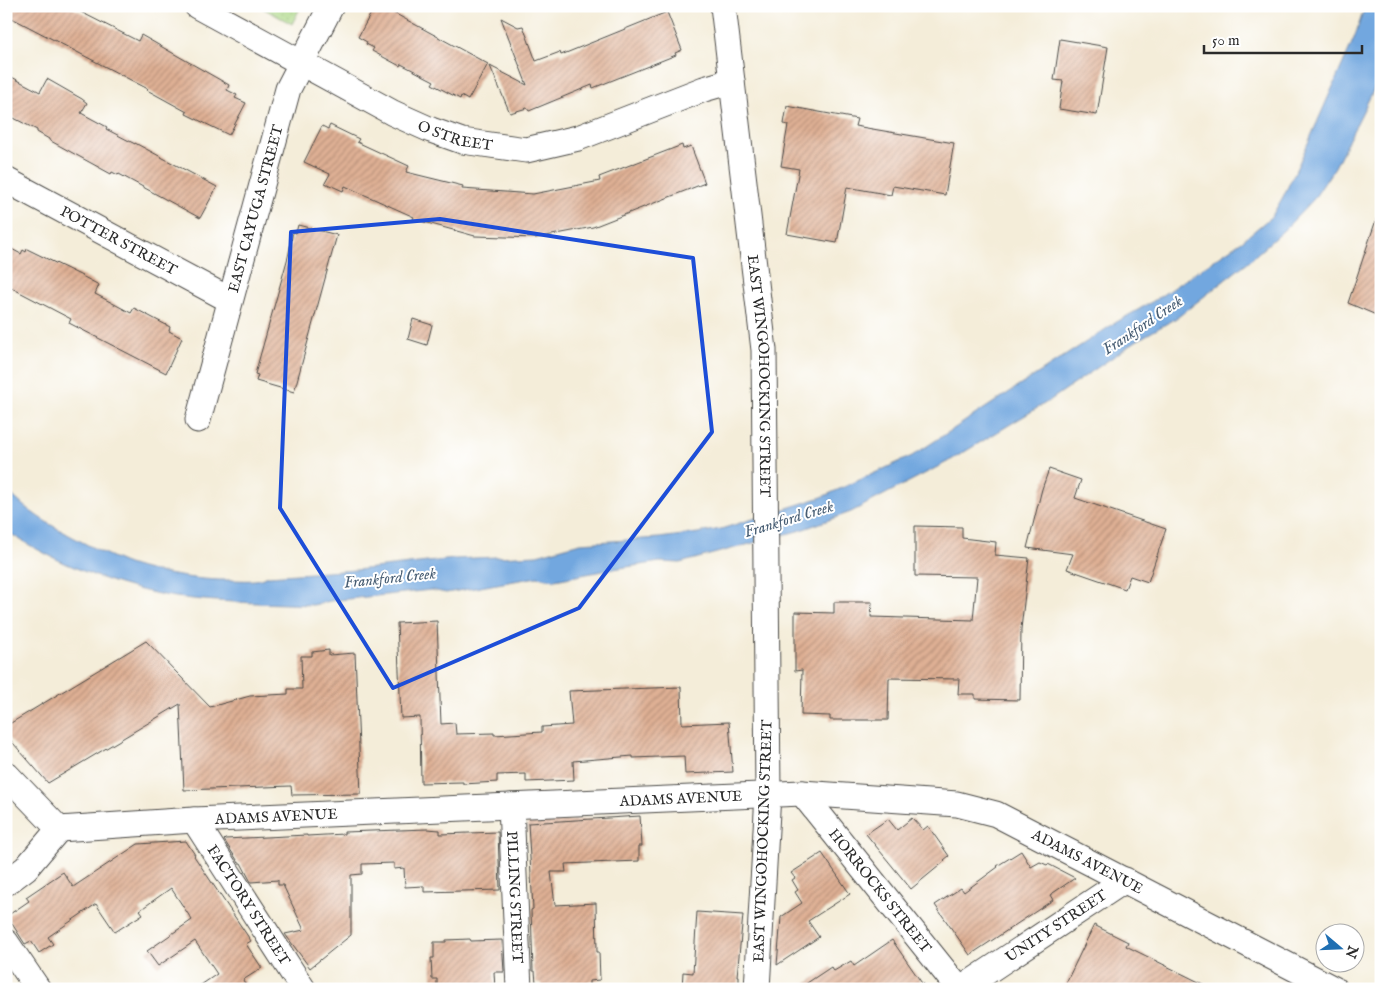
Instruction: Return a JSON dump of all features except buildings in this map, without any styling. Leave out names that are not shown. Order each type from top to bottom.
[{"type":"street","name":"O STREET","points":[[197,6],[393,113],[462,142],[526,150],[578,138],[732,80]]},
{"type":"street","name":"EAST CAYUGA STREET","points":[[198,420],[288,89],[331,6]]},
{"type":"street","name":"EAST WINGOHOCKING STREET","points":[[723,6],[764,350],[768,794],[757,989]]},
{"type":"street","name":"POTTER STREET","points":[[6,180],[230,300]]},
{"type":"street","points":[[6,774],[59,829],[26,868],[6,883]]},
{"type":"street","name":"ADAMS AVENUE","points":[[59,829],[194,820],[802,793],[957,804],[996,814],[1334,989]]},
{"type":"street","name":"HORROCKS STREET","points":[[802,793],[960,989]]},
{"type":"street","name":"PILLING STREET","points":[[511,806],[519,989]]},
{"type":"street","name":"FACTORY STREET","points":[[194,820],[303,989]]},
{"type":"street","name":"UNITY STREET","points":[[960,989],[1125,880]]},
{"type":"street","points":[[6,942],[38,989]]},
{"type":"highlighted area","points":[[440,219],[693,258],[712,432],[579,608],[393,688],[280,508],[291,232]]},
{"type":"green space","points":[[259,6],[301,6],[292,24]]},
{"type":"green space","points":[[6,819],[10,863],[6,865]]},
{"type":"water","name":"Frankford Creek","points":[[1365,6],[1381,6],[1381,75],[1335,167],[1313,200],[1286,228],[1249,261],[1178,317],[1136,341],[1049,401],[951,460],[851,512],[801,530],[680,563],[660,562],[555,580],[537,577],[446,593],[431,590],[330,601],[313,605],[210,600],[154,593],[87,573],[45,554],[6,531],[6,492],[10,493],[30,511],[53,526],[95,549],[134,566],[191,578],[250,580],[268,576],[356,570],[454,559],[537,555],[580,543],[659,538],[698,533],[721,529],[822,497],[912,456],[1115,323],[1155,300],[1242,241],[1272,216],[1301,159],[1355,36]]}]
